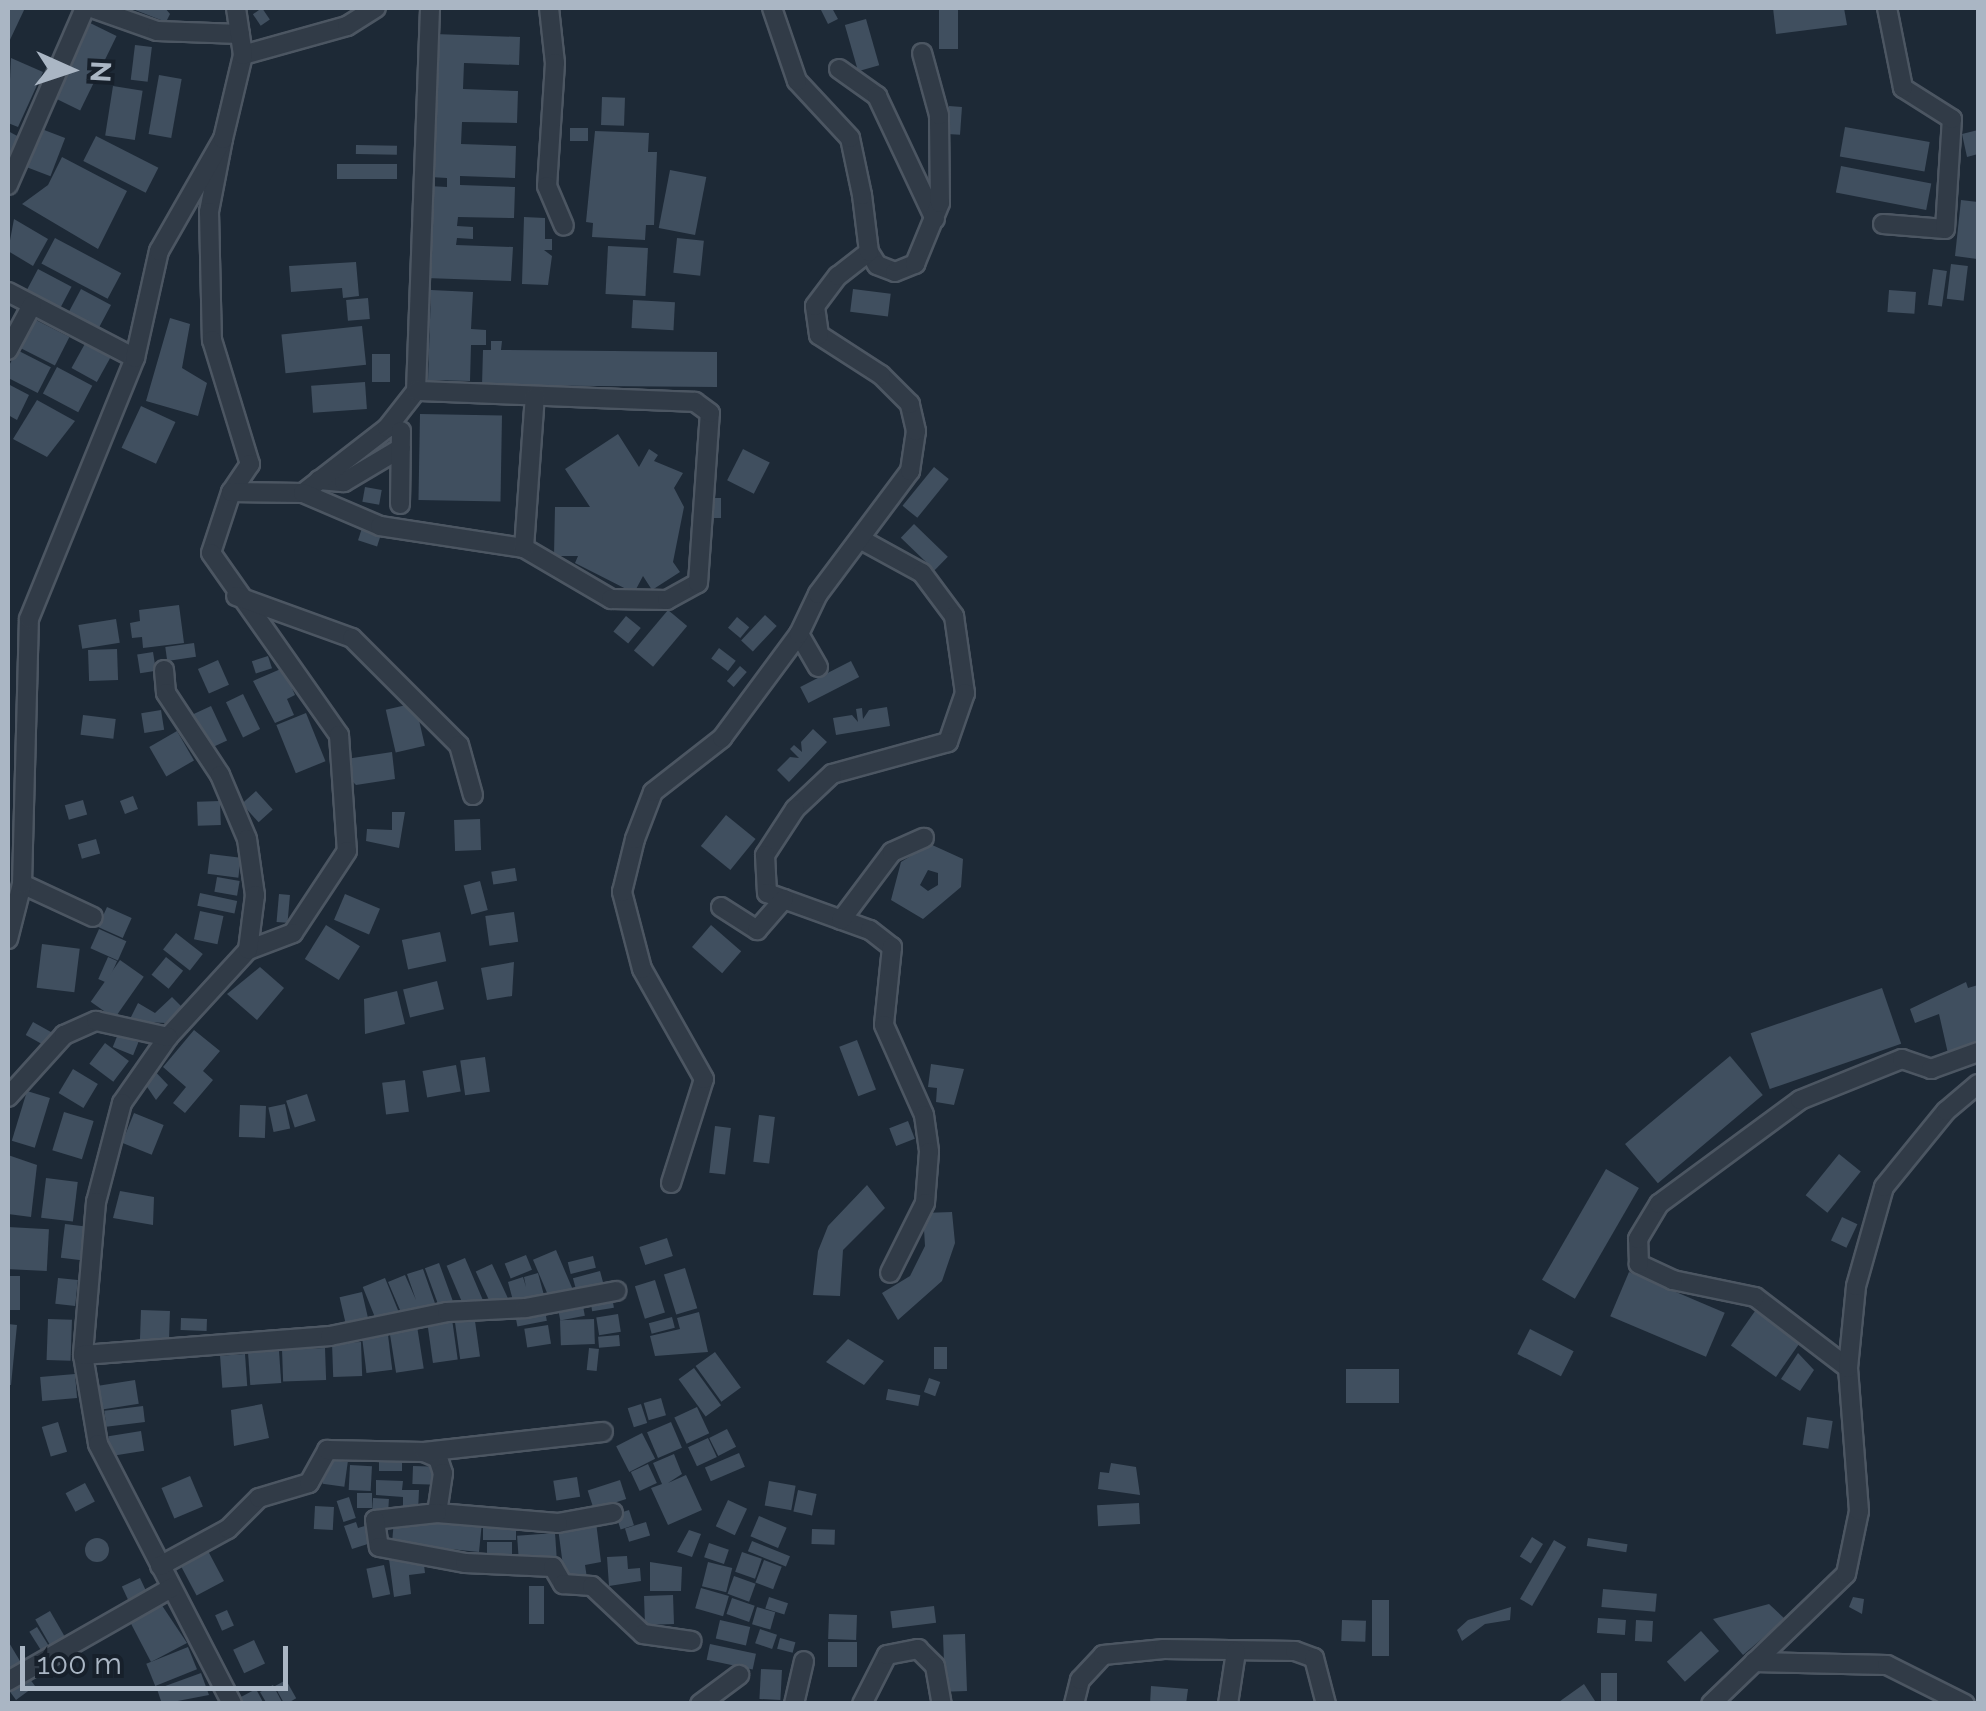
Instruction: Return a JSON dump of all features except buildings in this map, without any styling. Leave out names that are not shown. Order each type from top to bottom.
[{"type":"street","points":[[8,185],[89,8],[157,31],[240,34]]},
{"type":"street","points":[[232,1704],[98,1444],[84,1356],[96,1202],[122,1103],[168,1037],[248,950],[293,934],[347,851],[339,735],[235,596],[211,553],[231,492],[250,464],[212,340],[208,212],[242,55],[236,8]]},
{"type":"street","points":[[242,55],[346,26],[376,8]]},
{"type":"street","points":[[303,493],[387,428],[416,391],[430,8]]},
{"type":"street","points":[[549,8],[555,63],[546,186],[564,226]]},
{"type":"street","points":[[772,8],[797,81],[850,138],[869,252],[877,265],[895,272],[916,264],[935,219],[944,166],[939,115],[922,53]]},
{"type":"street","points":[[1883,224],[1944,229],[1952,119],[1903,88],[1886,8]]},
{"type":"street","points":[[838,68],[876,96],[935,219]]},
{"type":"street","points":[[8,939],[22,884],[29,619],[134,358],[159,250],[223,138]]},
{"type":"street","points":[[672,1183],[704,1080],[642,969],[622,892],[654,792],[722,738],[799,634],[818,594],[910,471],[916,431],[910,404],[819,335],[815,306],[838,276],[869,252]]},
{"type":"street","points":[[8,292],[134,358]]},
{"type":"street","points":[[8,350],[32,305]]},
{"type":"street","points":[[231,492],[303,493],[380,526],[524,548],[611,600],[667,600],[698,583],[710,413],[696,402],[416,391]]},
{"type":"street","points":[[524,548],[535,396]]},
{"type":"street","points":[[319,480],[344,482],[401,439],[400,504]]},
{"type":"street","points":[[860,539],[922,573],[954,616],[965,693],[948,742],[832,774],[795,808],[765,855],[767,893],[841,920],[892,947],[884,1025],[924,1115],[924,1203],[890,1273]]},
{"type":"street","points":[[235,596],[352,638],[459,745],[474,795]]},
{"type":"street","points":[[799,634],[818,667]]},
{"type":"street","points":[[164,670],[166,693],[220,775],[247,839],[254,895],[248,950]]},
{"type":"street","points":[[841,920],[892,852],[924,838]]},
{"type":"street","points":[[22,884],[93,918]]},
{"type":"street","points":[[720,907],[757,930],[784,899]]},
{"type":"street","points":[[8,1097],[64,1035],[96,1021],[168,1037]]},
{"type":"street","points":[[1848,1368],[1755,1297],[1673,1280],[1639,1264],[1638,1238],[1659,1204],[1800,1100],[1902,1059],[1931,1069],[1978,1052]]},
{"type":"street","points":[[1711,1704],[1846,1574],[1859,1511],[1848,1368],[1856,1286],[1884,1188],[1946,1111],[1978,1084]]},
{"type":"street","points":[[84,1356],[330,1336],[446,1312],[526,1308],[616,1291]]},
{"type":"street","points":[[160,1566],[228,1529],[259,1498],[310,1482],[328,1450],[424,1452],[603,1432]]},
{"type":"street","points":[[424,1452],[438,1458],[443,1473],[437,1513]]},
{"type":"street","points":[[613,1513],[558,1523],[437,1513],[375,1520],[379,1547],[465,1562],[553,1567],[563,1584],[592,1586],[643,1634],[692,1642]]},
{"type":"street","points":[[8,1681],[171,1588]]},
{"type":"street","points":[[862,1704],[887,1655],[918,1650],[935,1666],[942,1704]]},
{"type":"street","points":[[1228,1704],[1236,1652]]},
{"type":"street","points":[[1074,1704],[1080,1680],[1103,1655],[1236,1652],[1314,1658],[1326,1704]]},
{"type":"street","points":[[794,1704],[804,1661]]},
{"type":"street","points":[[1754,1662],[1887,1666],[1965,1704]]},
{"type":"street","points":[[700,1704],[739,1675]]}]
